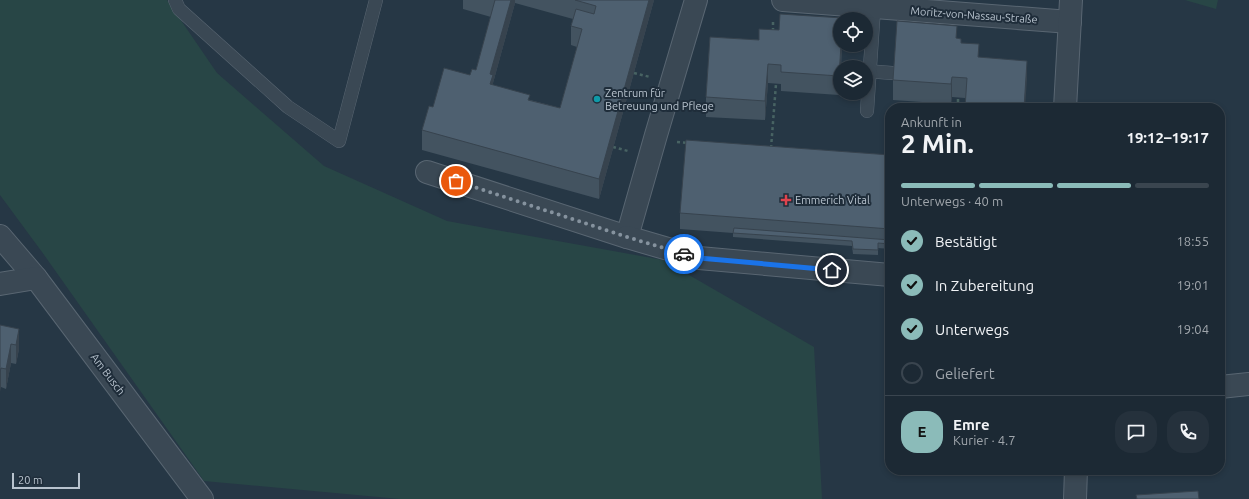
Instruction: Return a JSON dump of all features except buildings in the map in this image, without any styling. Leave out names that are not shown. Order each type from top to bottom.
[{"type":"street","points":[[627,237],[696,0]]},
{"type":"street","points":[[1065,103],[1071,0]]},
{"type":"street","name":"Moritz-von-Nassau-Straße","points":[[778,7],[874,8],[1070,22]]},
{"type":"street","points":[[427,172],[627,237],[699,258],[885,275]]},
{"type":"street","name":"Am Busch","points":[[0,236],[36,278],[202,499]]},
{"type":"street","points":[[0,284],[36,278]]},
{"type":"street","points":[[1225,386],[1249,384]]},
{"type":"street","points":[[1075,499],[1076,475]]},
{"type":"lane","points":[[175,0],[179,9],[288,107],[339,140],[376,0]]},
{"type":"lane","points":[[869,60],[874,8]]},
{"type":"lane","points":[[873,71],[892,73]]},
{"type":"lane","points":[[867,100],[867,111]]},
{"type":"path","points":[[773,35],[778,7]]},
{"type":"path","points":[[776,84],[771,148],[779,149]]},
{"type":"path","points":[[958,97],[958,103]]},
{"type":"path","points":[[655,139],[695,144]]},
{"type":"green space","points":[[0,0],[167,0],[217,73],[324,166],[447,221],[663,260],[814,347],[822,499],[400,499],[204,481],[0,195]]},
{"type":"green space","points":[[1185,0],[1218,0],[1216,9]]},
{"type":"way so far","points":[[456,181],[684,254]]},
{"type":"place","name":"Zentrum für Betreuung und Pflege","points":[[597,99]]},
{"type":"place","name":"Emmerich Vital","points":[[786,200]]},
{"type":"route","points":[[684,254],[699,258],[832,270]]}]
